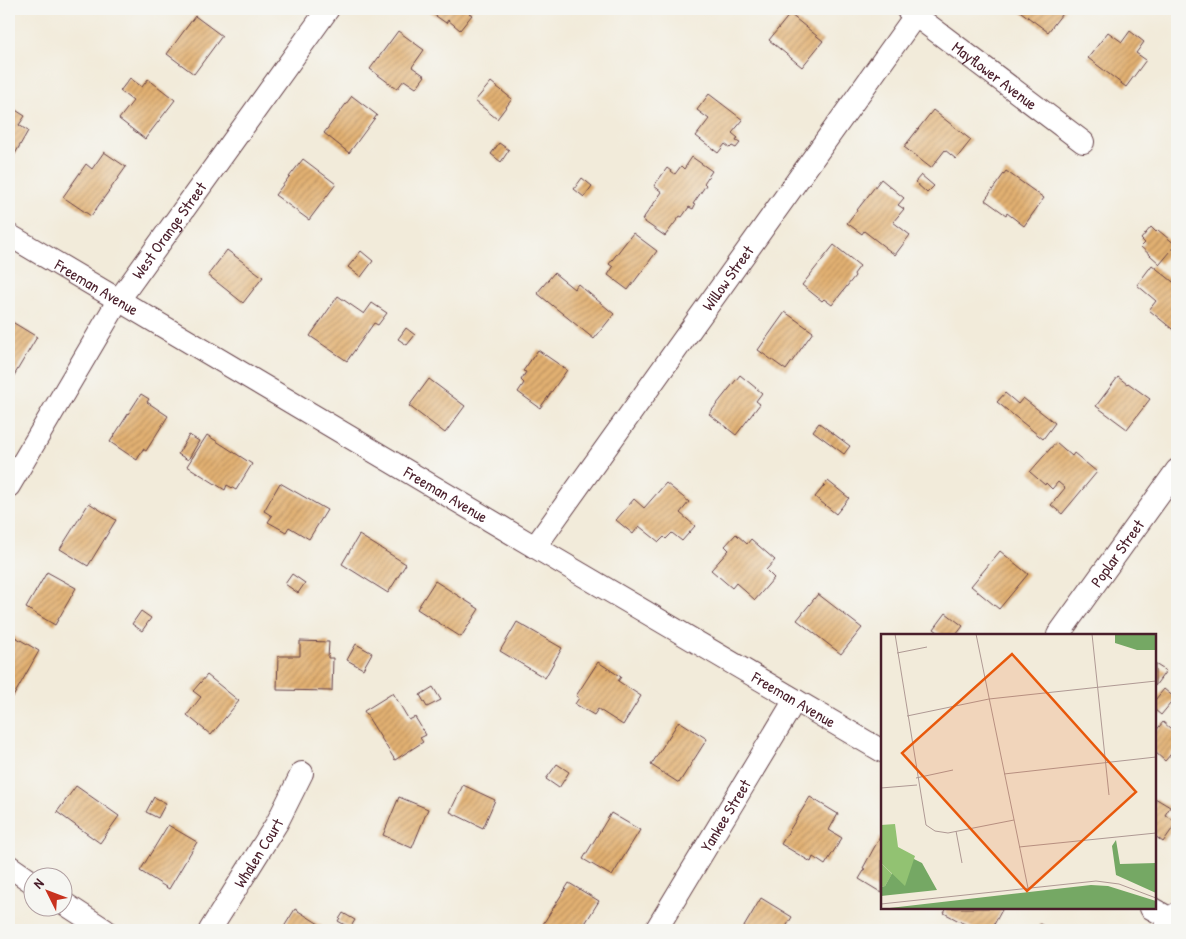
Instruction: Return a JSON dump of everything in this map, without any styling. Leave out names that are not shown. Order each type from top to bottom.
[{"type":"street","name":"West Orange Street","points":[[9,486],[118,301],[328,9]]},
{"type":"street","name":"Mayflower Avenue","points":[[914,11],[1083,142]]},
{"type":"street","name":"Willow Street","points":[[535,548],[914,11]]},
{"type":"street","name":"Freeman Avenue","points":[[9,235],[535,548],[881,750]]},
{"type":"street","name":"Poplar Street","points":[[1059,634],[1177,470]]},
{"type":"street","name":"Yankee Street","points":[[656,930],[795,700]]},
{"type":"street","name":"Whalen Court","points":[[210,930],[277,823],[302,773]]},
{"type":"street","points":[[9,866],[22,875]]},
{"type":"street","points":[[72,909],[105,930]]},
{"type":"building","points":[[426,9],[473,9],[469,13],[472,15],[460,30],[448,20],[446,23]]},
{"type":"building","points":[[1017,9],[1064,9],[1065,10],[1048,32]]},
{"type":"building","points":[[790,14],[823,41],[802,67],[769,40]]},
{"type":"building","points":[[195,16],[222,36],[194,74],[167,54]]},
{"type":"building","points":[[398,31],[424,50],[412,67],[425,76],[416,88],[404,80],[397,89],[370,69]]},
{"type":"building","points":[[1130,31],[1144,42],[1136,53],[1146,60],[1126,87],[1088,58],[1108,32],[1122,42]]},
{"type":"building","points":[[130,78],[142,87],[148,79],[175,100],[145,139],[119,119],[133,101],[120,91]]},
{"type":"building","points":[[491,82],[512,99],[497,119],[475,101]]},
{"type":"building","points":[[709,94],[743,120],[732,133],[738,138],[736,141],[740,143],[736,148],[732,146],[730,148],[725,144],[718,153],[696,136],[709,119],[697,110]]},
{"type":"building","points":[[352,96],[377,115],[349,153],[324,133]]},
{"type":"building","points":[[14,109],[25,116],[19,125],[28,131],[11,161],[9,160],[9,118]]},
{"type":"building","points":[[933,110],[971,140],[956,159],[945,150],[931,168],[904,147]]},
{"type":"building","points":[[499,143],[509,150],[501,162],[491,154]]},
{"type":"building","points":[[104,152],[126,167],[91,216],[63,197],[86,164],[92,169]]},
{"type":"building","points":[[692,157],[712,171],[704,183],[706,185],[693,204],[695,205],[693,209],[689,207],[665,236],[642,220],[662,192],[654,186],[667,168],[675,174],[681,166],[684,169]]},
{"type":"building","points":[[303,159],[336,184],[309,220],[275,195]]},
{"type":"building","points":[[1006,171],[1044,198],[1024,226],[985,200]]},
{"type":"building","points":[[921,175],[934,186],[927,193],[915,182]]},
{"type":"building","points":[[582,178],[592,186],[584,197],[574,189]]},
{"type":"building","points":[[881,179],[904,198],[898,205],[904,209],[893,222],[910,235],[895,255],[864,231],[862,234],[847,223]]},
{"type":"building","points":[[1151,227],[1156,232],[1158,230],[1176,245],[1160,264],[1141,247],[1145,243],[1141,239]]},
{"type":"building","points":[[633,233],[657,251],[628,290],[608,275],[613,267],[609,264]]},
{"type":"building","points":[[834,245],[860,266],[854,274],[855,276],[832,305],[824,299],[822,301],[802,285]]},
{"type":"building","points":[[227,250],[263,277],[243,303],[208,275]]},
{"type":"building","points":[[361,251],[373,261],[361,277],[348,267]]},
{"type":"building","points":[[1152,265],[1177,285],[1177,333],[1149,310],[1156,301],[1137,285]]},
{"type":"building","points":[[554,273],[574,289],[578,284],[614,314],[594,339],[537,293]]},
{"type":"building","points":[[338,296],[364,314],[372,303],[387,313],[378,325],[374,323],[347,361],[310,336]]},
{"type":"building","points":[[785,312],[813,332],[786,370],[758,350]]},
{"type":"building","points":[[9,320],[37,337],[9,384]]},
{"type":"building","points":[[406,328],[415,335],[407,345],[398,339]]},
{"type":"building","points":[[538,350],[567,370],[540,408],[518,392],[524,383],[521,380],[526,372],[523,371]]},
{"type":"building","points":[[740,375],[762,393],[756,401],[760,404],[736,435],[709,414]]},
{"type":"building","points":[[1118,377],[1150,399],[1127,429],[1096,406]]},
{"type":"building","points":[[429,379],[465,406],[445,433],[409,406]]},
{"type":"building","points":[[1005,393],[1018,404],[1023,398],[1055,423],[1043,439],[997,402]]},
{"type":"building","points":[[141,394],[149,399],[147,402],[168,416],[146,451],[143,449],[137,460],[110,442]]},
{"type":"building","points":[[819,423],[850,446],[844,454],[813,431]]},
{"type":"building","points":[[189,435],[199,441],[188,460],[178,454]]},
{"type":"building","points":[[207,435],[252,464],[236,490],[227,485],[225,490],[187,466]]},
{"type":"building","points":[[1056,442],[1072,456],[1074,453],[1097,472],[1062,514],[1051,505],[1065,488],[1058,482],[1052,489],[1030,472]]},
{"type":"building","points":[[828,481],[849,498],[836,514],[815,497]]},
{"type":"building","points":[[280,483],[327,510],[309,539],[289,527],[286,532],[268,522],[272,516],[264,511]]},
{"type":"building","points":[[666,483],[689,502],[680,513],[695,526],[682,541],[672,533],[666,539],[664,537],[659,542],[639,526],[633,534],[616,520],[634,499],[644,508]]},
{"type":"building","points":[[89,503],[116,520],[88,566],[60,549]]},
{"type":"building","points":[[736,534],[747,544],[751,539],[775,560],[766,570],[774,578],[755,600],[736,583],[732,588],[711,570],[729,550],[725,546]]},
{"type":"building","points":[[359,535],[406,564],[388,593],[342,564]]},
{"type":"building","points":[[1000,551],[1028,574],[999,609],[971,586]]},
{"type":"building","points":[[47,572],[76,588],[55,625],[26,608]]},
{"type":"building","points":[[292,574],[305,583],[298,593],[285,584]]},
{"type":"building","points":[[435,581],[479,609],[461,637],[417,609]]},
{"type":"building","points":[[818,594],[862,628],[841,654],[797,620]]},
{"type":"building","points":[[141,611],[151,618],[142,631],[132,624]]},
{"type":"building","points":[[946,613],[963,626],[957,634],[941,634],[934,629]]},
{"type":"building","points":[[517,622],[562,648],[545,678],[500,651]]},
{"type":"building","points":[[12,635],[39,651],[13,697],[9,694],[9,640]]},
{"type":"building","points":[[300,641],[329,642],[328,658],[333,658],[332,691],[277,690],[278,656],[300,656]]},
{"type":"building","points":[[356,644],[372,653],[363,669],[347,660]]},
{"type":"building","points":[[598,662],[621,677],[618,681],[641,696],[623,725],[598,709],[594,715],[575,704],[579,698],[576,696]]},
{"type":"building","points":[[1156,665],[1166,671],[1156,685]]},
{"type":"building","points":[[207,675],[239,701],[211,735],[187,715],[201,697],[193,691]]},
{"type":"building","points":[[433,687],[441,700],[427,707],[420,695]]},
{"type":"building","points":[[1164,689],[1175,698],[1161,715],[1156,711],[1156,699]]},
{"type":"building","points":[[393,693],[409,720],[415,717],[426,735],[420,738],[423,742],[395,760],[364,711]]},
{"type":"building","points":[[679,721],[707,739],[679,783],[651,765]]},
{"type":"building","points":[[1163,722],[1177,734],[1177,747],[1165,761],[1156,753],[1156,731]]},
{"type":"building","points":[[557,764],[569,772],[559,788],[546,779]]},
{"type":"building","points":[[463,785],[495,800],[483,828],[450,812]]},
{"type":"building","points":[[76,786],[119,816],[100,843],[57,812]]},
{"type":"building","points":[[154,797],[166,803],[158,818],[146,812]]},
{"type":"building","points":[[399,797],[428,809],[412,848],[383,835]]},
{"type":"building","points":[[810,797],[838,814],[829,830],[842,838],[825,865],[813,857],[811,862],[781,844]]},
{"type":"building","points":[[1156,799],[1170,807],[1165,815],[1177,822],[1163,842],[1156,837]]},
{"type":"building","points":[[611,813],[640,830],[612,876],[583,859]]},
{"type":"building","points":[[168,825],[197,842],[169,889],[140,871]]},
{"type":"building","points":[[881,838],[881,892],[859,879],[865,869],[863,868]]},
{"type":"building","points":[[569,883],[599,901],[581,930],[546,930],[548,927],[543,924]]},
{"type":"building","points":[[761,898],[792,917],[784,930],[742,930]]},
{"type":"building","points":[[295,909],[322,926],[319,930],[282,930]]},
{"type":"building","points":[[946,909],[1002,909],[991,930],[976,930],[944,913]]},
{"type":"building","points":[[343,913],[355,920],[350,928],[338,921]]},
{"type":"building","points":[[1040,924],[1052,930],[1032,930],[1034,927],[1037,929]]}]
